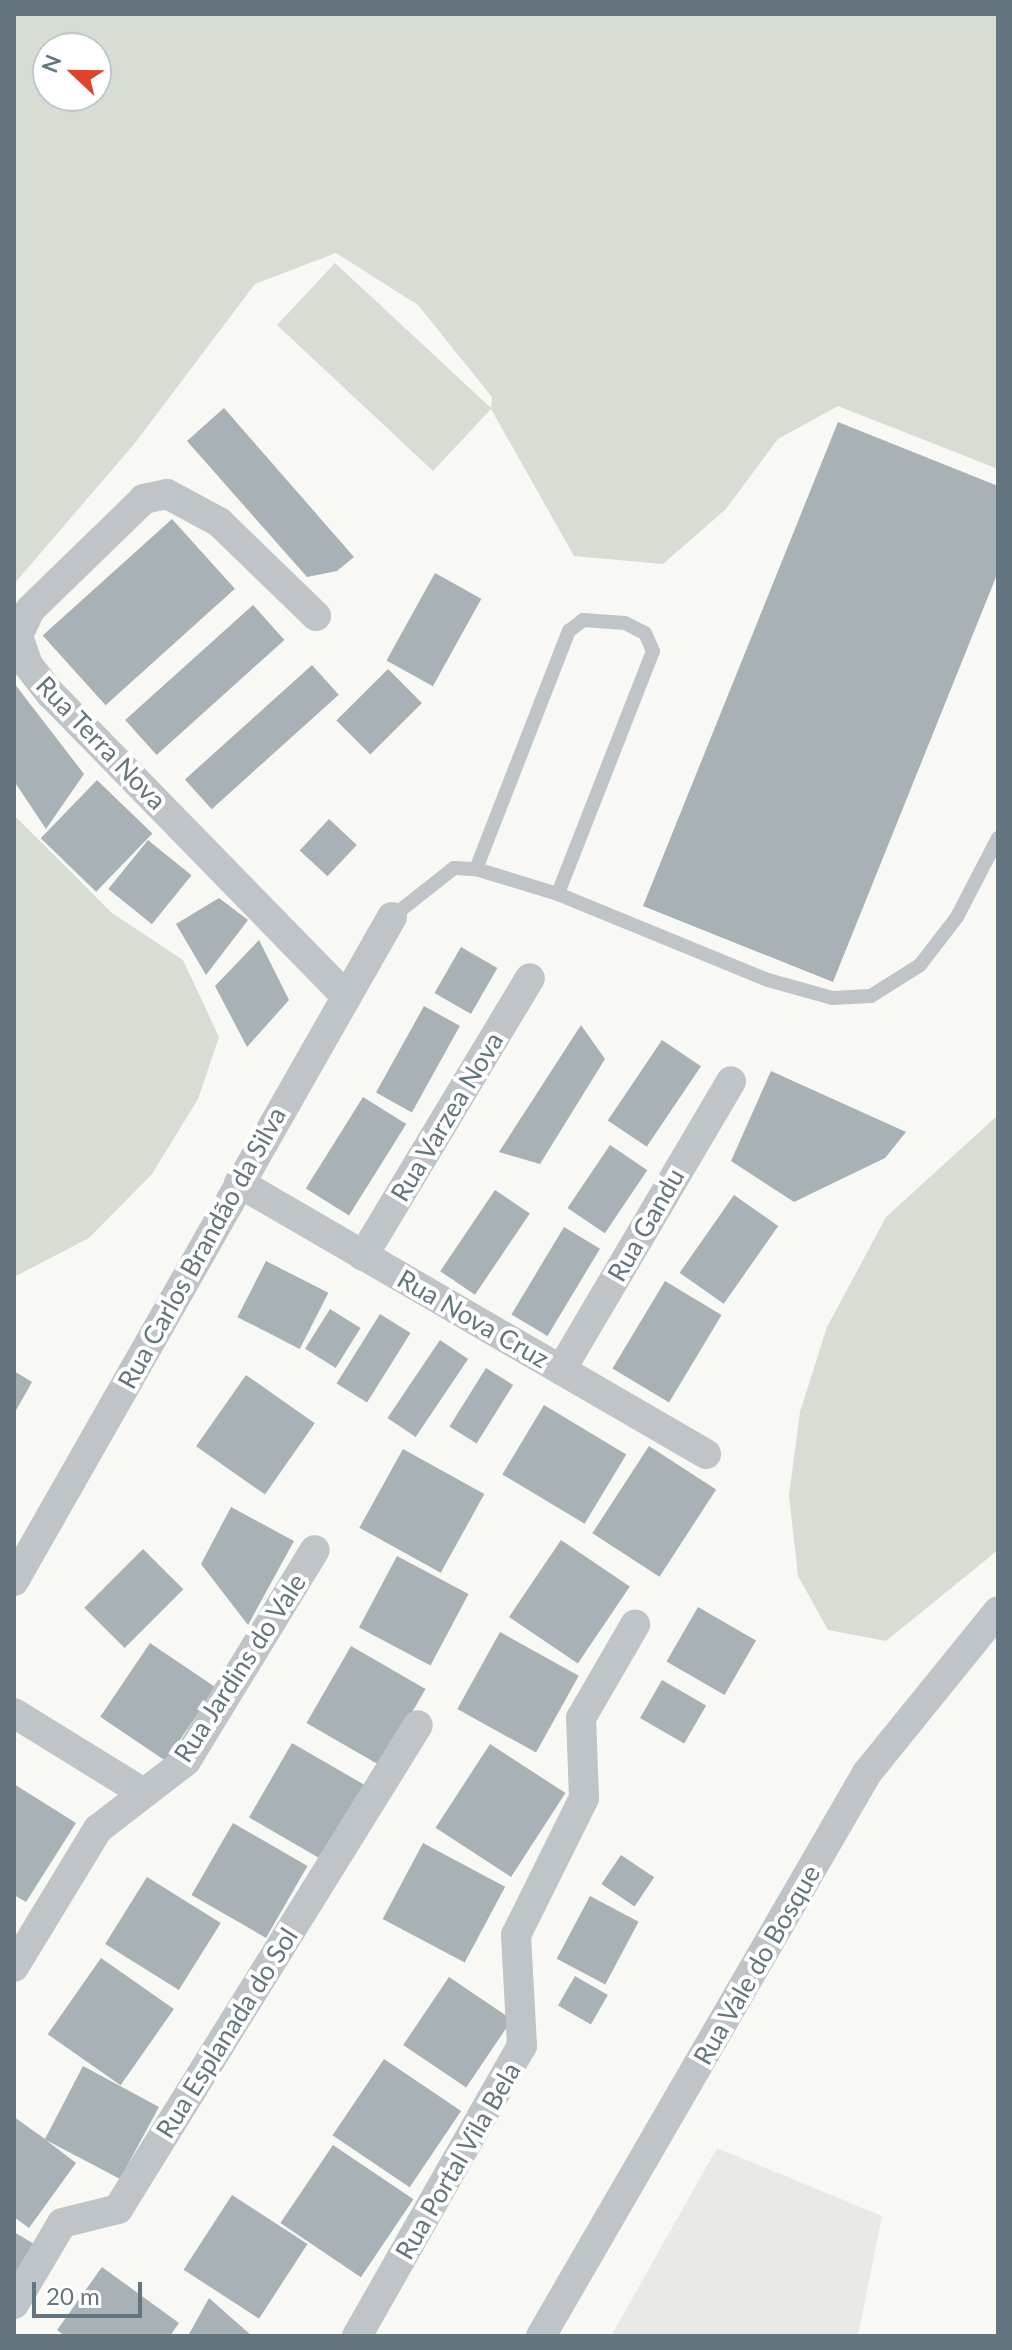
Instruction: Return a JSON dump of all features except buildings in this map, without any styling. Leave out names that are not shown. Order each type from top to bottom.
[{"type":"street","name":"Rua Terra Nova","points":[[316,616],[219,522],[167,494],[144,499],[30,610],[18,636],[28,665],[51,694],[345,995]]},
{"type":"street","name":"Rua Carlos Brandão da Silva","points":[[14,1581],[392,917]]},
{"type":"street","name":"Rua Varzea Nova","points":[[363,1256],[530,978]]},
{"type":"street","name":"Rua Gandu","points":[[561,1370],[731,1081]]},
{"type":"street","name":"Rua Nova Cruz","points":[[239,1183],[706,1454]]},
{"type":"street","name":"Rua Jardins do Vale","points":[[14,1967],[98,1829],[186,1761],[315,1550]]},
{"type":"street","name":"Rua Vale do Bosque","points":[[541,2336],[867,1773],[998,1611]]},
{"type":"street","name":"Rua Portal Vila Bela","points":[[357,2336],[522,2046],[516,1935],[584,1798],[581,1718],[635,1625]]},
{"type":"street","points":[[14,1713],[142,1792]]},
{"type":"street","name":"Rua Esplanada do Sol","points":[[14,2304],[62,2223],[118,2209],[418,1725]]},
{"type":"lane","points":[[476,869],[569,631],[583,620],[625,623],[645,633],[653,651],[558,894]]},
{"type":"lane","points":[[392,917],[454,868],[476,869],[558,894],[768,980],[832,998],[871,996],[920,965],[957,917],[998,838]]},
{"type":"shaded area","points":[[14,14],[998,14],[998,469],[838,406],[778,439],[726,509],[663,564],[574,556],[491,409],[433,471],[277,325],[335,263],[491,408],[492,397],[418,305],[336,253],[255,284],[135,443],[14,584]]},
{"type":"shaded area","points":[[14,815],[112,913],[183,960],[219,1037],[198,1099],[152,1174],[89,1238],[14,1277]]},
{"type":"shaded area","points":[[998,1115],[998,1550],[886,1641],[828,1630],[798,1576],[789,1495],[800,1412],[827,1327],[886,1217]]},
{"type":"shaded area","points":[[717,2148],[882,2216],[858,2336],[611,2336]]}]
